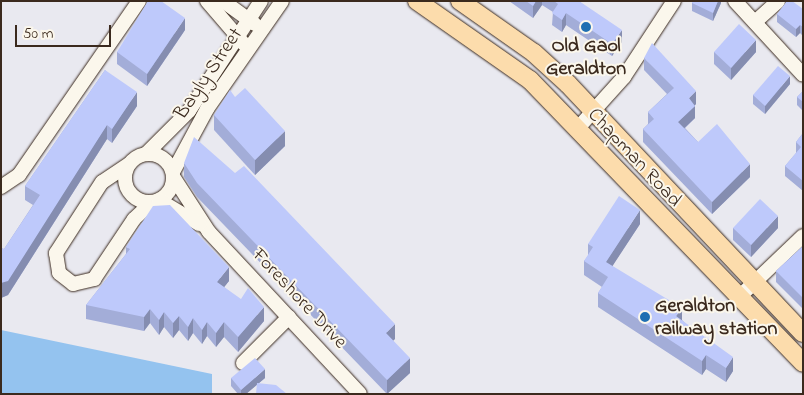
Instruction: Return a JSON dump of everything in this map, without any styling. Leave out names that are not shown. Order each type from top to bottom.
[{"type":"main road","name":"Chapman Road","points":[[416,1],[530,80],[578,128],[736,299],[803,363]]},
{"type":"main road","name":"Chapman Road","points":[[460,1],[534,53],[593,111],[753,283],[803,333]]},
{"type":"street","points":[[1,187],[19,175],[138,1]]},
{"type":"street","points":[[206,1],[237,38],[250,49]]},
{"type":"street","points":[[223,1],[263,30]]},
{"type":"street","name":"Bayly Street","points":[[146,154],[189,111],[261,1]]},
{"type":"street","name":"Bayly Street","points":[[173,175],[207,109],[282,1]]},
{"type":"street","points":[[578,128],[624,77],[674,1]]},
{"type":"street","points":[[735,1],[803,75]]},
{"type":"street","points":[[755,22],[778,1]]},
{"type":"street","points":[[146,154],[160,156],[173,175],[170,192],[155,201],[134,219],[94,279],[73,284],[59,273],[56,253],[102,182],[129,164],[146,154]]},
{"type":"street","points":[[129,164],[125,178],[128,191],[138,200],[155,201]]},
{"type":"street","name":"Foreshore Drive","points":[[173,175],[210,232],[360,394]]},
{"type":"street","name":"Foreshore Drive","points":[[155,201],[210,232]]},
{"type":"street","points":[[736,299],[803,236]]},
{"type":"street","points":[[243,363],[289,317]]},
{"type":"water","points":[[1,330],[212,374],[212,394],[1,394]]},
{"type":"building","points":[[148,1],[161,1],[185,18],[147,74],[117,52]]},
{"type":"building","points":[[526,1],[536,1],[533,6]]},
{"type":"building","points":[[554,1],[579,1],[622,30],[612,44],[566,13],[562,20],[552,13],[558,4]]},
{"type":"building","points":[[692,1],[718,1],[713,13],[692,3]]},
{"type":"building","points":[[787,1],[792,1],[803,9],[803,27],[800,25],[796,29],[777,14]]},
{"type":"building","points":[[739,24],[756,40],[731,68],[714,52]]},
{"type":"building","points":[[652,43],[696,91],[689,98],[695,106],[678,122],[698,142],[717,124],[750,164],[712,202],[643,129],[654,119],[648,112],[674,88],[644,58]]},
{"type":"building","points":[[778,66],[790,76],[765,106],[753,95]]},
{"type":"building","points":[[105,70],[137,92],[112,129],[107,125],[8,281],[1,283],[1,248],[4,249],[40,195],[25,186]]},
{"type":"building","points":[[245,88],[285,131],[255,160],[214,115],[230,90],[235,97]]},
{"type":"building","points":[[803,91],[803,102],[797,97]]},
{"type":"building","points":[[803,133],[803,181],[785,166],[801,147],[796,142]]},
{"type":"building","points":[[194,137],[235,173],[244,166],[395,324],[386,333],[410,358],[387,380],[197,183],[184,163]]},
{"type":"building","points":[[619,196],[640,210],[606,262],[682,308],[676,316],[733,357],[726,368],[706,355],[702,361],[598,293],[608,277],[584,261],[593,247],[588,244]]},
{"type":"building","points":[[760,199],[778,216],[751,245],[733,228]]},
{"type":"building","points":[[170,205],[229,267],[217,282],[241,299],[248,288],[264,307],[238,337],[224,322],[216,333],[207,322],[202,330],[193,318],[188,327],[179,316],[173,323],[164,312],[159,320],[150,309],[144,317],[86,305],[130,249],[126,247],[153,206]]},
{"type":"building","points":[[803,246],[803,298],[776,271]]},
{"type":"building","points":[[255,358],[265,369],[241,390],[231,378]]},
{"type":"building","points":[[257,383],[276,385],[287,394],[256,394]]},
{"type":"place","name":"Old Gaol Geraldton","points":[[586,27]]},
{"type":"place","name":"Geraldton railway station","points":[[645,317]]}]
